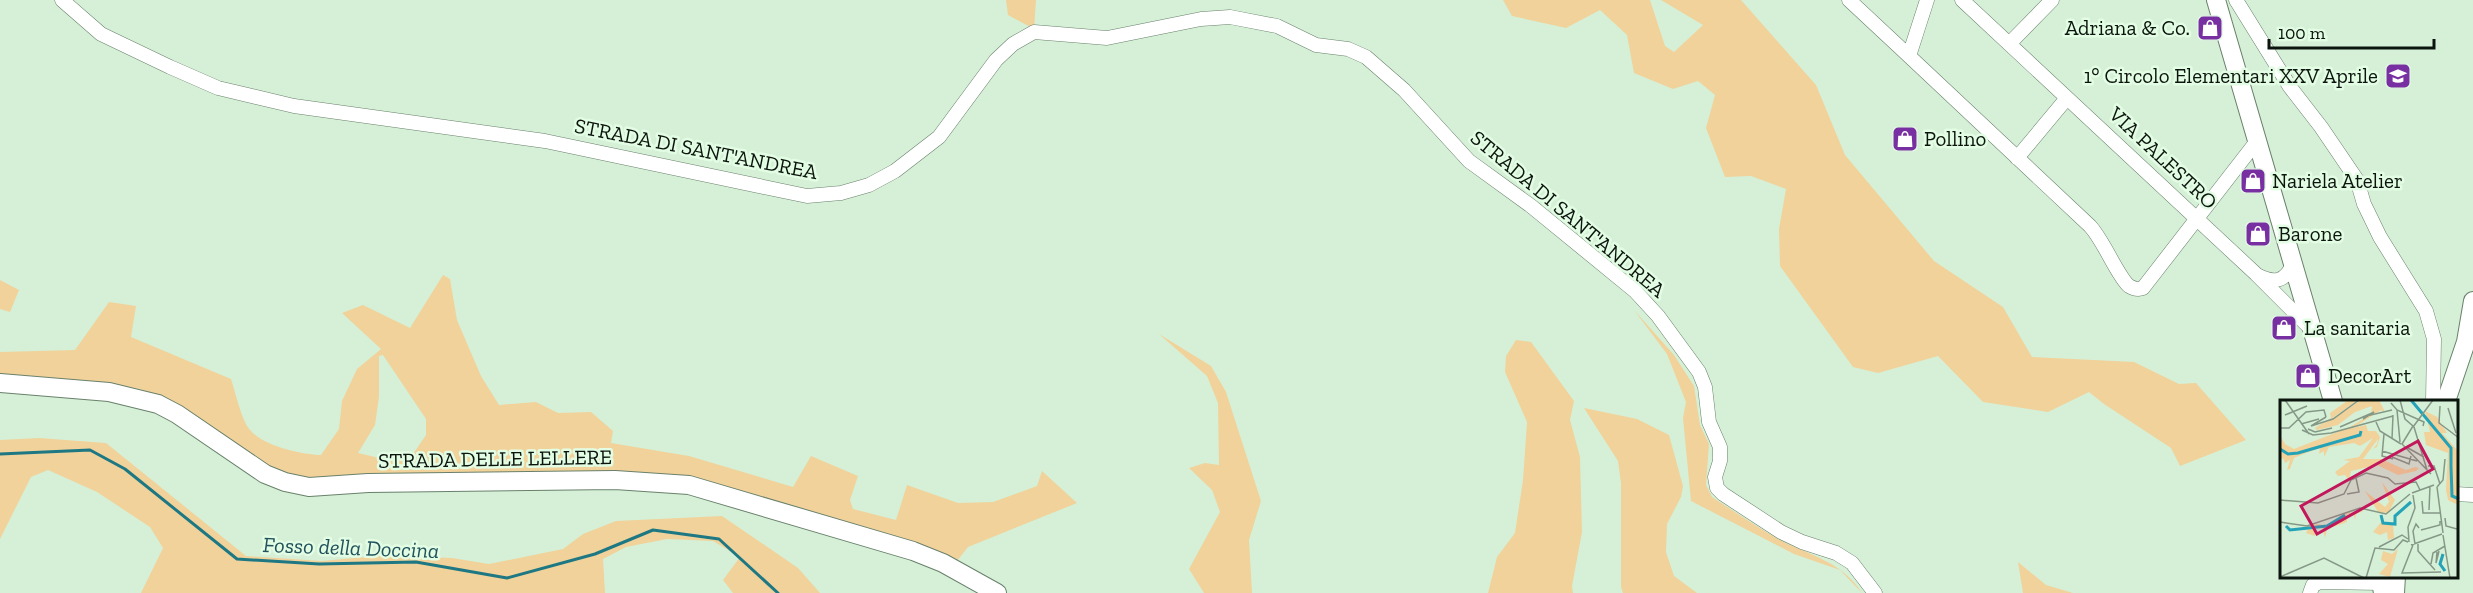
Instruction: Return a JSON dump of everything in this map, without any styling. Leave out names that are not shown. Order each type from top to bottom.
[{"type":"street","name":"STRADA DI SANT'ANDREA","points":[[62,0],[101,34],[218,88],[294,106],[545,141],[807,196],[841,193],[869,185],[895,171],[939,137],[996,60],[1013,44],[1034,33],[1107,38],[1201,19],[1230,17],[1277,26],[1316,45],[1348,49],[1366,57],[1404,90],[1469,161],[1531,206],[1635,291],[1664,324],[1699,372],[1705,387],[1709,422],[1720,447],[1720,461],[1715,477],[1717,488],[1781,532],[1802,542],[1836,553],[1852,563],[1875,593]]},
{"type":"street","points":[[1849,0],[2098,235],[2128,284],[2136,289],[2143,288],[2257,141]]},
{"type":"street","points":[[1909,56],[1928,0]]},
{"type":"street","name":"VIA PALESTRO","points":[[1962,0],[2256,274],[2312,330]]},
{"type":"street","points":[[2009,44],[2052,0]]},
{"type":"street","points":[[2216,0],[2333,400]]},
{"type":"street","points":[[2236,0],[2290,87],[2357,180],[2364,204],[2380,237],[2423,305],[2430,320],[2434,339],[2433,400]]},
{"type":"street","points":[[2017,158],[2067,98]]},
{"type":"street","points":[[2256,274],[2269,281],[2279,280],[2286,276],[2293,264]]},
{"type":"street","points":[[2446,400],[2466,342],[2473,301]]},
{"type":"street","name":"STRADA DELLE LELLERE","points":[[0,383],[110,392],[158,404],[177,414],[265,474],[285,482],[309,487],[368,483],[615,480],[689,485],[913,551],[943,563],[997,593]]},
{"type":"street","points":[[2458,494],[2473,495]]},
{"type":"street","points":[[2310,593],[2312,586],[2316,583],[2388,583]]},
{"type":"shaded area","points":[[1006,0],[1036,0],[1034,29],[1008,15]]},
{"type":"shaded area","points":[[1503,0],[1650,0],[1665,46],[1674,52],[1703,25],[1661,0],[1741,0],[1816,85],[1845,155],[1934,261],[2003,307],[2032,357],[2134,362],[2179,384],[2196,383],[2246,440],[2180,466],[2171,448],[2089,392],[2048,412],[1983,402],[1938,356],[1878,373],[1853,367],[1780,266],[1779,229],[1786,189],[1751,176],[1725,177],[1706,128],[1715,95],[1698,81],[1673,89],[1634,73],[1627,35],[1600,10],[1566,28],[1512,16]]},
{"type":"shaded area","points":[[443,275],[450,279],[457,320],[481,376],[499,405],[536,402],[558,413],[591,412],[613,431],[611,443],[689,456],[793,487],[811,456],[858,476],[850,500],[853,509],[896,520],[907,485],[958,503],[993,502],[1037,486],[1042,471],[1077,503],[968,547],[957,561],[710,483],[300,479],[260,462],[200,419],[140,389],[0,376],[0,352],[75,350],[109,302],[136,306],[131,337],[231,379],[246,424],[259,438],[279,447],[321,455],[339,429],[342,401],[357,369],[381,349],[342,313],[363,305],[410,328]],"holes":[[[383,355],[426,419],[426,435],[409,460],[392,461],[358,453],[375,425],[379,397],[379,356]]]},
{"type":"shaded area","points":[[0,280],[19,290],[10,312],[0,309]]},
{"type":"shaded area","points":[[1634,310],[1674,355],[1694,386],[1700,425],[1709,444],[1706,485],[1712,497],[1778,539],[1824,560],[1839,570],[1794,554],[1691,501],[1683,418],[1686,402],[1667,354]]},
{"type":"shaded area","points":[[1159,334],[1211,366],[1226,392],[1261,501],[1249,540],[1252,593],[1204,593],[1189,569],[1220,512],[1212,490],[1189,468],[1205,463],[1219,465],[1218,403],[1207,376]]},
{"type":"shaded area","points":[[1516,340],[1531,342],[1574,401],[1570,420],[1580,457],[1582,532],[1572,586],[1573,593],[1488,593],[1497,557],[1515,533],[1523,480],[1527,422],[1505,372],[1506,356]]},
{"type":"shaded area","points":[[1584,408],[1637,419],[1669,435],[1683,486],[1681,497],[1667,524],[1666,552],[1674,576],[1697,593],[1623,593],[1621,587],[1621,483],[1618,461]]},
{"type":"shaded area","points":[[39,438],[106,443],[246,556],[322,561],[387,555],[452,558],[489,564],[563,549],[583,534],[616,521],[722,516],[798,568],[820,593],[733,593],[723,580],[740,557],[713,541],[667,539],[626,547],[603,559],[605,593],[141,593],[163,548],[150,527],[97,492],[48,470],[31,477],[0,539],[0,440]]},
{"type":"shaded area","points":[[2018,562],[2046,585],[2073,593],[2023,593]]},
{"type":"shaded area","points":[[1841,572],[1854,582],[1862,593]]},
{"type":"waterway","name":"Fosso della Doccina","points":[[0,454],[90,450],[125,469],[237,559],[319,564],[416,562],[507,578],[595,554],[653,530],[719,539],[778,593]]},
{"type":"place","name":"Adriana & Co.","points":[[2210,28]]},
{"type":"place","name":"1° Circolo Elementari XXV Aprile","points":[[2398,76]]},
{"type":"place","name":"Pollino","points":[[1905,139]]},
{"type":"place","name":"Nariela Atelier","points":[[2253,181]]},
{"type":"place","name":"Barone","points":[[2258,234]]},
{"type":"place","name":"La sanitaria","points":[[2284,328]]},
{"type":"place","name":"DecorArt","points":[[2308,376]]}]
